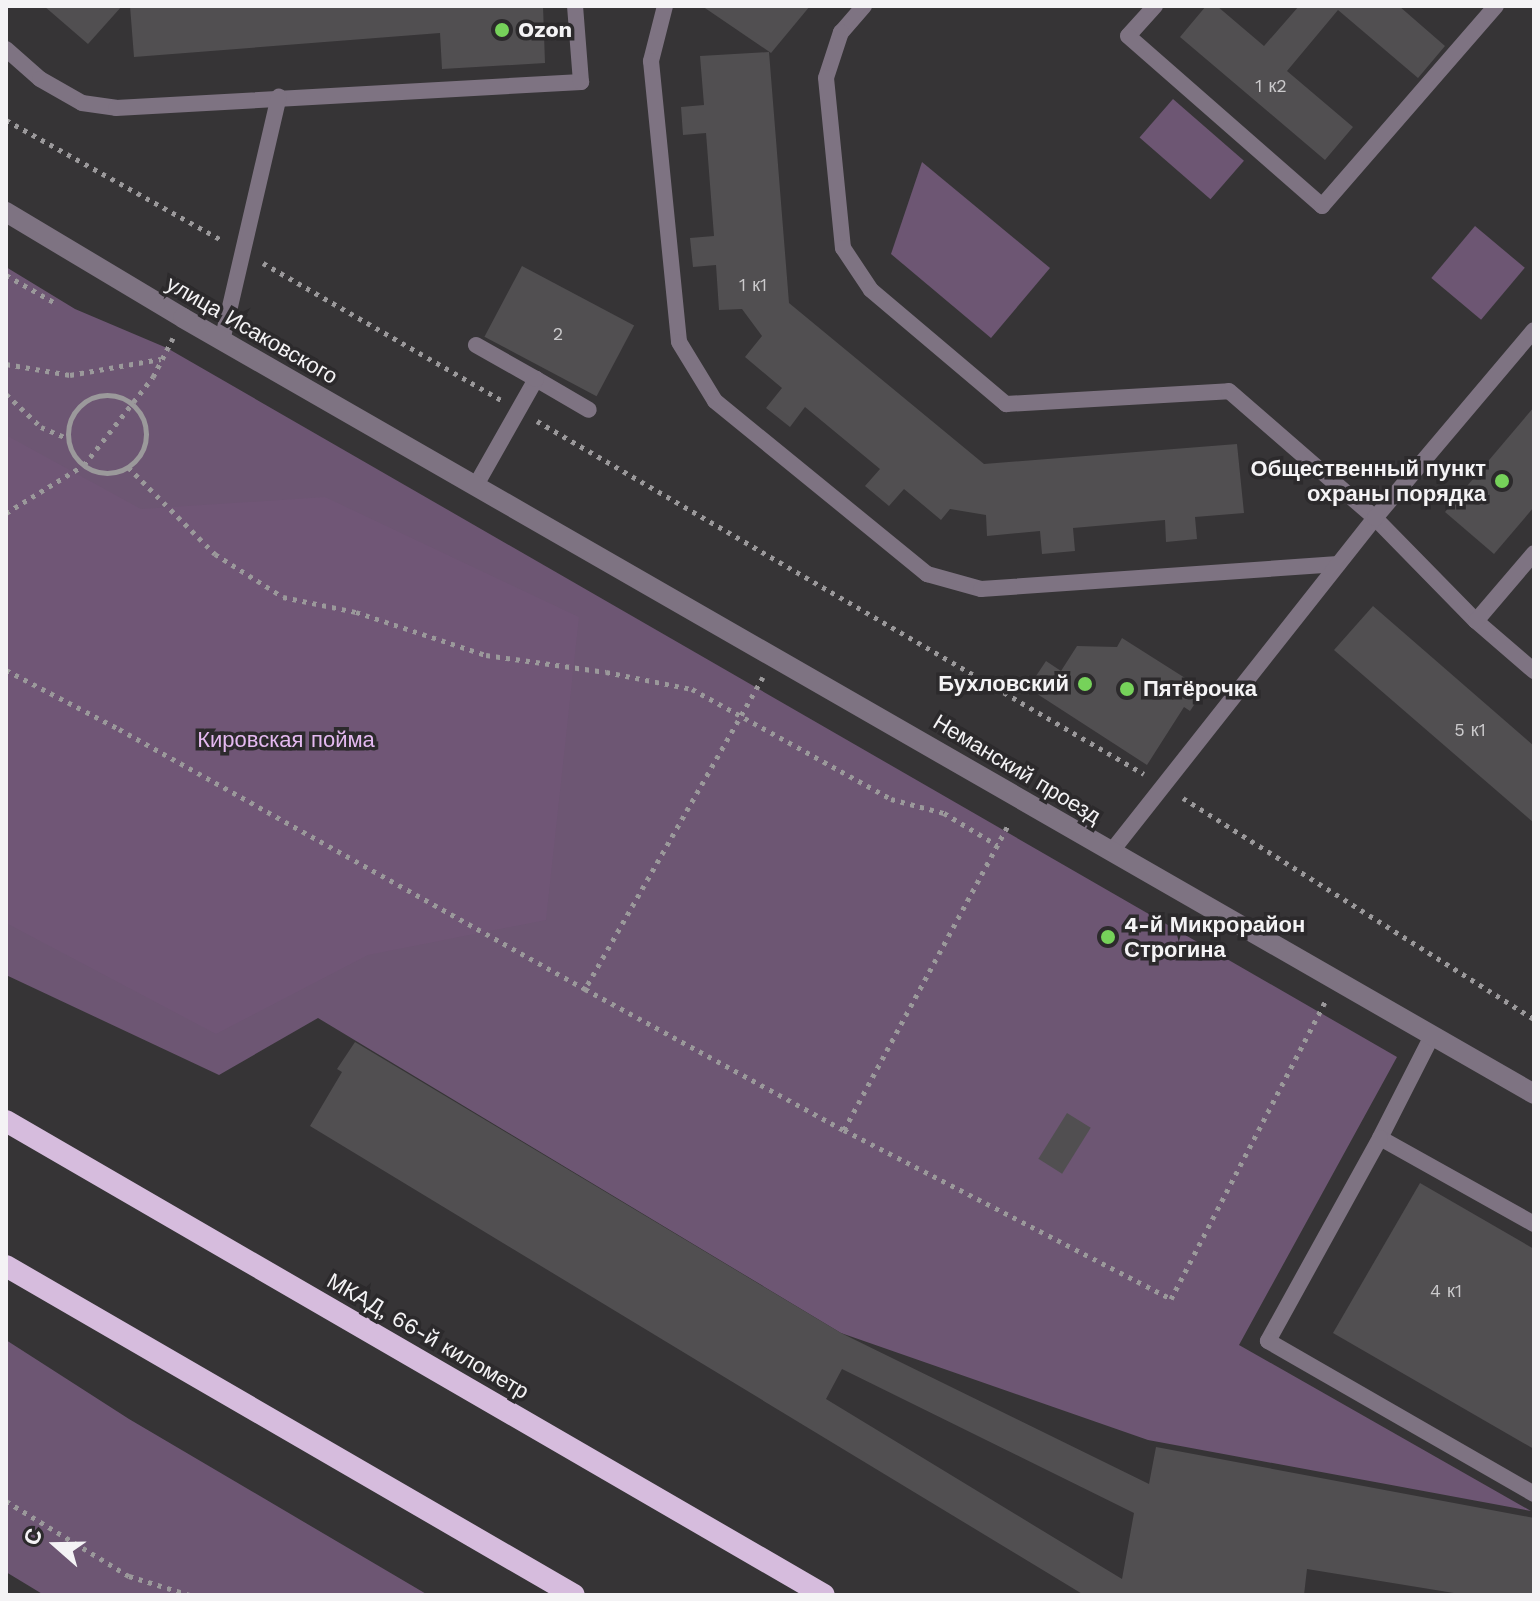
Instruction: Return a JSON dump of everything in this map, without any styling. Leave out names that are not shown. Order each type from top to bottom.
[{"type":"highway","name":"МКАД, 66-й километр","points":[[6,1121],[824,1595]]},
{"type":"highway","points":[[6,1266],[574,1595]]},
{"type":"street","name":"улица Исаковского","points":[[6,212],[222,341],[476,485]]},
{"type":"street","name":"Неманский проезд","points":[[476,485],[1534,1094]]},
{"type":"lane","points":[[6,49],[40,79],[82,103],[116,108],[581,82],[575,6]]},
{"type":"lane","points":[[665,6],[651,61],[679,342],[715,401],[927,574],[981,589],[1338,564]]},
{"type":"lane","points":[[864,6],[841,32],[826,78],[843,248],[871,290],[1006,404],[1229,391],[1375,518],[1476,621],[1534,671]]},
{"type":"lane","points":[[1155,6],[1128,36],[1322,206],[1496,6]]},
{"type":"lane","points":[[222,341],[279,97]]},
{"type":"lane","points":[[1111,852],[1375,518],[1534,330]]},
{"type":"lane","points":[[476,345],[589,410]]},
{"type":"lane","points":[[476,485],[536,379]]},
{"type":"lane","points":[[1476,621],[1534,553]]},
{"type":"lane","points":[[1432,1036],[1380,1138],[1268,1341],[1534,1494]]},
{"type":"lane","points":[[1380,1138],[1534,1224]]},
{"type":"path","points":[[6,120],[244,252],[1163,785],[1534,1019]]},
{"type":"path","points":[[6,275],[57,304]]},
{"type":"path","points":[[6,513],[84,465],[153,377],[183,318]]},
{"type":"path","points":[[6,364],[70,375],[162,359]]},
{"type":"path","points":[[6,394],[41,427],[69,439]]},
{"type":"path","points":[[102,395],[117,396],[131,402],[141,414],[145,443],[139,457],[128,467],[113,473],[84,465],[74,454],[69,439],[70,424],[76,410],[88,400],[102,395]]},
{"type":"path","points":[[128,467],[215,554],[283,597],[356,612],[486,655],[606,672],[692,689],[891,799],[944,813],[997,845]]},
{"type":"path","points":[[585,989],[776,656]]},
{"type":"path","points":[[6,670],[119,729],[844,1130],[1171,1299],[1336,980]]},
{"type":"path","points":[[844,1130],[1022,798]]},
{"type":"path","points":[[6,1501],[129,1576],[190,1595]]},
{"type":"green space","points":[[1173,99],[1244,161],[1210,199],[1140,137]]},
{"type":"green space","points":[[922,162],[1050,268],[991,338],[891,254]]},
{"type":"green space","points":[[1475,226],[1525,268],[1481,320],[1431,278]]},
{"type":"green space","name":"Кировская пойма","points":[[6,267],[75,309],[167,348],[1397,1057],[1239,1345],[1531,1511],[1148,1440],[841,1333],[318,1018],[219,1075],[6,975]]},
{"type":"green space","points":[[6,435],[141,509],[325,497],[579,617],[546,920],[368,955],[216,1034],[6,923]]},
{"type":"green space","points":[[6,1340],[129,1419],[428,1595],[44,1595],[6,1572]]},
{"type":"building","points":[[44,6],[122,6],[88,44]]},
{"type":"building","points":[[130,6],[543,6],[545,63],[442,69],[440,33],[134,57]]},
{"type":"building","points":[[702,6],[810,6],[771,53]]},
{"type":"building","points":[[1206,6],[1217,6],[1264,46],[1299,6],[1399,6],[1445,46],[1418,78],[1338,10],[1287,71],[1353,127],[1325,160],[1180,37]]},
{"type":"building","points":[[769,52],[789,303],[984,464],[1237,444],[1244,513],[1195,517],[1197,539],[1166,542],[1165,520],[1073,528],[1075,551],[1042,554],[1040,531],[987,536],[986,515],[950,509],[941,520],[904,489],[889,506],[865,486],[880,469],[805,407],[790,427],[766,408],[782,388],[745,357],[762,336],[742,309],[719,310],[716,265],[693,267],[690,238],[714,236],[706,133],[683,135],[681,107],[704,105],[700,56]]},
{"type":"building","points":[[522,266],[634,326],[597,396],[484,337]]},
{"type":"building","points":[[1534,407],[1534,507],[1494,554],[1445,512]]},
{"type":"building","points":[[1373,606],[1534,746],[1534,823],[1334,650]]},
{"type":"building","points":[[1122,638],[1204,690],[1190,711],[1184,707],[1147,765],[1028,688],[1046,661],[1061,671],[1077,646],[1117,647]]},
{"type":"building","points":[[355,1042],[841,1333],[1149,1484],[1156,1447],[1534,1518],[1534,1595],[1466,1595],[1307,1569],[1304,1595],[1084,1595],[310,1126],[342,1072],[337,1069]],"holes":[[[842,1369],[1134,1513],[1122,1579],[826,1399]]]},
{"type":"building","points":[[1067,1113],[1091,1128],[1062,1174],[1038,1159]]},
{"type":"building","points":[[1420,1183],[1534,1249],[1534,1449],[1333,1333]]},
{"type":"place","name":"Ozon","points":[[502,30]]},
{"type":"place","name":"Общественный пункт охраны порядка","points":[[1502,481]]},
{"type":"place","name":"Бухловский","points":[[1085,684]]},
{"type":"place","name":"Пятёрочка","points":[[1127,689]]},
{"type":"place","name":"4-й Микрорайон Строгина","points":[[1108,937]]}]
